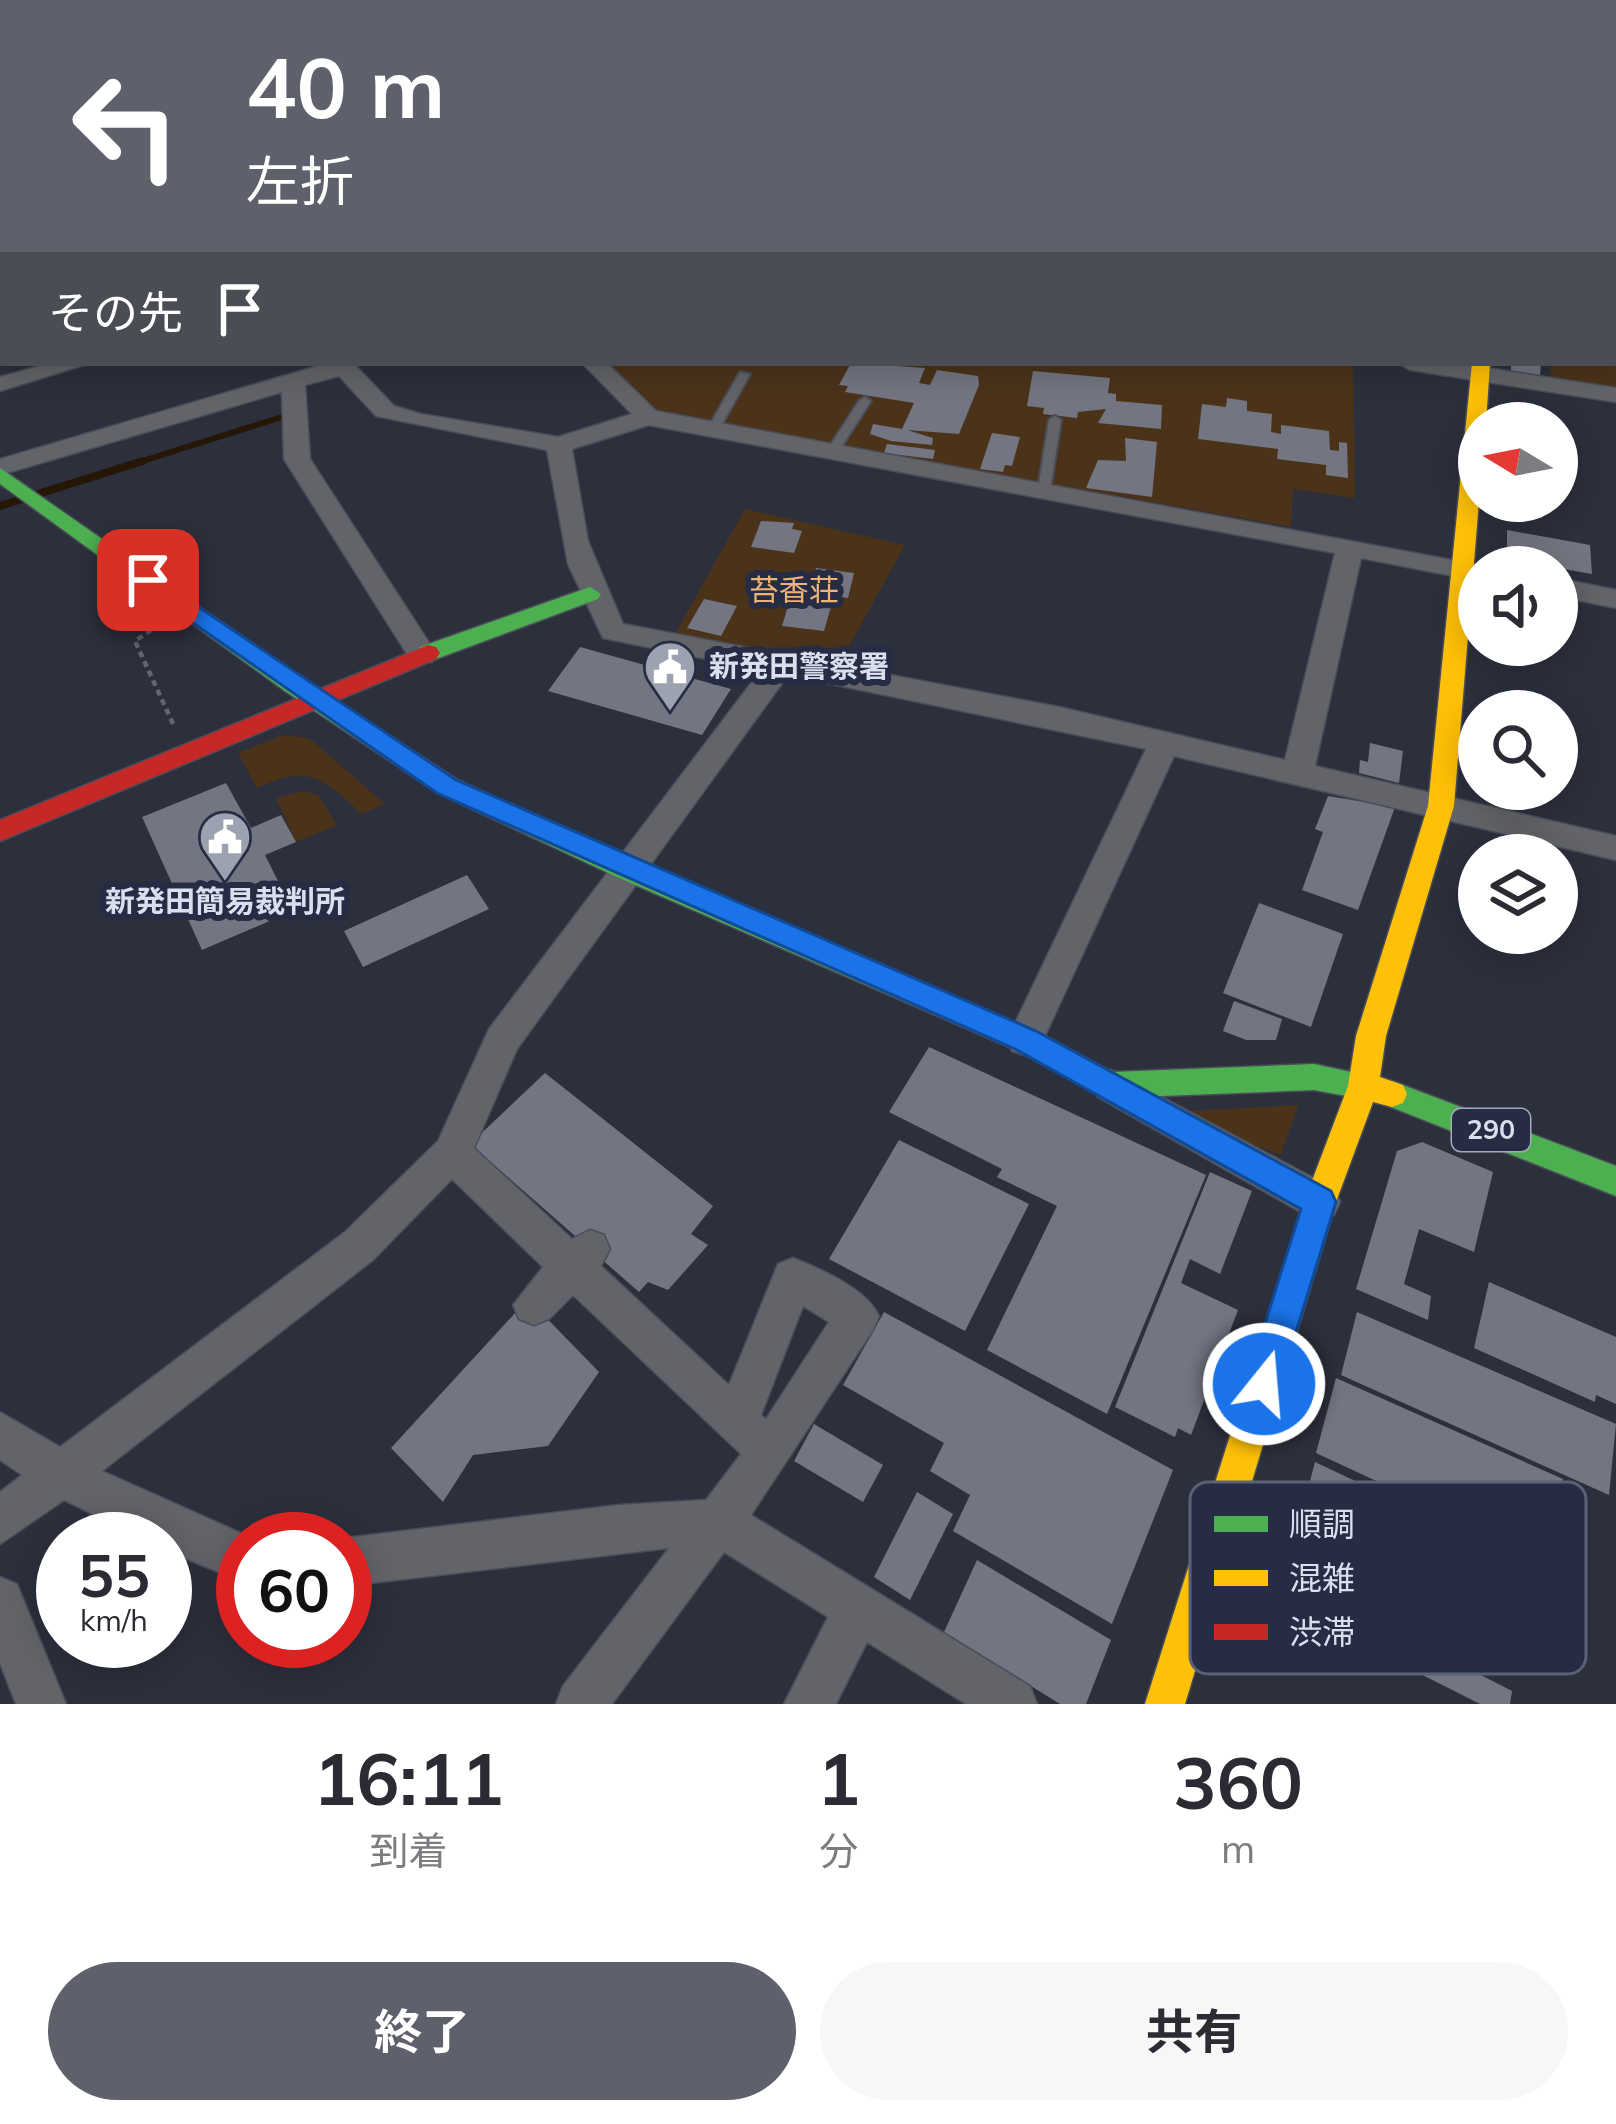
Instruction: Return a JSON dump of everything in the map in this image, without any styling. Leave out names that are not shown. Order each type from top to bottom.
[{"type":"main road","points":[[1474,546],[1480,368]]},
{"type":"main road","points":[[0,471],[316,701],[447,786],[627,870],[1025,1040],[1109,1085],[1314,1077],[1363,1086]]},
{"type":"main road","points":[[0,831],[189,757],[422,655],[590,594]]},
{"type":"main road","points":[[1234,1482],[1320,1202],[1363,1086],[1371,1036],[1442,806],[1460,666]]},
{"type":"main road","name":"290","points":[[1363,1086],[1420,1101],[1616,1181]]},
{"type":"main road","points":[[1166,1704],[1190,1626]]},
{"type":"street","points":[[0,384],[67,366]]},
{"type":"street","points":[[0,471],[338,366]]},
{"type":"street","points":[[342,366],[385,411],[559,445],[649,417],[1458,567]]},
{"type":"street","points":[[597,366],[649,417]]},
{"type":"street","points":[[1480,368],[1550,374],[1616,395]]},
{"type":"street","points":[[293,381],[297,459],[422,655]]},
{"type":"street","points":[[559,445],[566,522],[590,594],[613,631],[1059,718],[1616,848]]},
{"type":"street","points":[[1297,776],[1350,545]]},
{"type":"street","points":[[1578,591],[1616,599]]},
{"type":"street","points":[[0,1521],[359,1246],[452,1153],[502,1040],[779,666]]},
{"type":"street","points":[[1025,1040],[1163,745]]},
{"type":"street","points":[[1109,1085],[1320,1202]]},
{"type":"street","points":[[452,1153],[769,1454]]},
{"type":"street","points":[[534,1305],[590,1249]]},
{"type":"street","points":[[581,1704],[769,1454],[858,1316],[793,1278],[736,1422]]},
{"type":"street","points":[[0,1434],[63,1476],[216,1550]]},
{"type":"street","points":[[372,1559],[619,1528],[718,1522],[1012,1704]]},
{"type":"street","points":[[0,1600],[41,1704]]},
{"type":"street","points":[[809,1704],[859,1607]]},
{"type":"lane","points":[[713,430],[744,374]]},
{"type":"lane","points":[[832,452],[865,401]]},
{"type":"lane","points":[[1044,490],[1055,420]]},
{"type":"path","points":[[185,607],[135,641],[189,757]]},
{"type":"green space","points":[[606,366],[1353,366],[1355,498],[1293,489],[1291,527],[662,414]]},
{"type":"green space","points":[[1550,366],[1616,366],[1616,395],[1551,385]]},
{"type":"green space","name":"苔香荘","points":[[745,509],[905,545],[837,668],[673,637]]},
{"type":"green space","points":[[283,735],[309,738],[385,804],[362,814],[325,783],[303,776],[257,788],[238,753]]},
{"type":"green space","points":[[304,791],[318,795],[337,825],[296,842],[276,798]]},
{"type":"green space","points":[[1298,1105],[1281,1155],[1236,1138],[1190,1111]]},
{"type":"building","points":[[849,366],[895,366],[925,368],[919,383],[930,385],[937,370],[978,376],[979,385],[959,434],[907,430],[933,438],[932,445],[870,434],[873,424],[902,429],[914,403],[845,392],[848,386],[839,385]]},
{"type":"building","points":[[1511,366],[1541,366],[1540,377],[1511,372]]},
{"type":"building","points":[[1033,371],[1110,378],[1108,393],[1116,394],[1116,401],[1162,405],[1161,429],[1098,423],[1106,409],[1078,412],[1077,418],[1043,414],[1044,408],[1027,406]]},
{"type":"building","points":[[1227,398],[1247,401],[1247,411],[1272,414],[1271,432],[1281,434],[1281,425],[1329,431],[1330,450],[1339,451],[1339,442],[1347,443],[1348,478],[1326,475],[1326,465],[1277,459],[1278,449],[1198,439],[1202,404],[1226,407]]},
{"type":"building","points":[[992,433],[1020,437],[1012,466],[1005,465],[1003,472],[980,469]]},
{"type":"building","points":[[1125,438],[1157,442],[1152,497],[1086,488],[1098,460],[1126,461]]},
{"type":"building","points":[[887,444],[935,450],[933,459],[884,453]]},
{"type":"building","points":[[761,521],[794,523],[792,529],[802,531],[794,553],[751,547]]},
{"type":"building","points":[[1507,530],[1590,545],[1592,574],[1578,572],[1578,546],[1507,546]]},
{"type":"building","points":[[816,568],[854,573],[848,598],[834,596],[824,631],[782,626],[793,590],[809,592]]},
{"type":"building","points":[[704,599],[737,606],[721,636],[687,628]]},
{"type":"building","name":"新発田警察署","points":[[580,647],[731,689],[702,735],[548,691]]},
{"type":"building","points":[[1370,743],[1403,751],[1399,783],[1359,773],[1360,760],[1368,762]]},
{"type":"building","name":"新発田簡易裁判所","points":[[226,783],[251,828],[281,815],[296,842],[265,855],[293,911],[202,950],[142,817]]},
{"type":"building","points":[[1328,796],[1395,807],[1358,910],[1302,890],[1323,832],[1315,829]]},
{"type":"building","points":[[467,875],[489,909],[363,967],[344,931]]},
{"type":"building","points":[[1259,903],[1343,934],[1311,1027],[1223,993]]},
{"type":"building","points":[[1234,1001],[1282,1019],[1276,1040],[1246,1040],[1223,1031]]},
{"type":"building","points":[[929,1047],[1206,1175],[1107,1414],[987,1350],[1057,1206],[997,1177],[1002,1169],[889,1112]]},
{"type":"building","points":[[545,1073],[713,1206],[691,1234],[708,1245],[668,1290],[648,1282],[639,1292],[470,1144]]},
{"type":"building","points":[[899,1140],[1029,1204],[965,1331],[829,1259]]},
{"type":"building","points":[[1422,1142],[1493,1172],[1474,1252],[1419,1229],[1404,1284],[1431,1296],[1428,1320],[1356,1289],[1397,1151]]},
{"type":"building","points":[[1210,1172],[1252,1191],[1220,1274],[1190,1259],[1181,1283],[1238,1310],[1191,1435],[1178,1428],[1175,1437],[1115,1407]]},
{"type":"building","points":[[1489,1282],[1616,1337],[1616,1404],[1596,1395],[1595,1402],[1474,1348]]},
{"type":"building","points":[[528,1299],[599,1372],[548,1446],[473,1455],[443,1502],[391,1448]]},
{"type":"building","points":[[884,1312],[1173,1470],[1112,1624],[953,1531],[970,1495],[930,1471],[944,1443],[843,1385]]},
{"type":"building","points":[[1357,1312],[1616,1424],[1609,1495],[1586,1482],[1341,1375]]},
{"type":"building","points":[[1336,1378],[1563,1479],[1379,1482],[1316,1453]]},
{"type":"building","points":[[814,1424],[883,1465],[863,1502],[794,1461]]},
{"type":"building","points":[[1315,1462],[1357,1482],[1310,1482]]},
{"type":"building","points":[[917,1492],[953,1514],[910,1600],[874,1577]]},
{"type":"building","points":[[977,1560],[1111,1640],[1086,1704],[1060,1704],[944,1632]]},
{"type":"building","points":[[1421,1674],[1479,1674],[1512,1691],[1510,1704],[1480,1704]]},
{"type":"waterway","points":[[133,464],[285,416]]},
{"type":"waterway","points":[[38,494],[143,461]]},
{"type":"waterway","points":[[0,506],[22,499]]},
{"type":"traffic: fast","points":[[0,474],[294,685],[447,786],[627,870],[1025,1040],[1109,1085],[1314,1077],[1363,1086]]},
{"type":"traffic: fast","points":[[428,653],[590,594]]},
{"type":"traffic: fast","points":[[1392,1094],[1616,1181]]},
{"type":"traffic: slow","points":[[1392,1094],[1363,1086],[1371,1036],[1441,806],[1481,366]]},
{"type":"traffic: slow","points":[[1234,1482],[1320,1202],[1363,1086]]},
{"type":"traffic: slow","points":[[1165,1704],[1190,1623]]},
{"type":"traffic: jam","points":[[0,831],[428,653]]},
{"type":"place","name":"新発田警察署","points":[[670,713]]},
{"type":"place","name":"新発田簡易裁判所","points":[[225,883]]},
{"type":"route","points":[[148,580],[294,685],[447,786],[627,870],[1025,1040],[1320,1202],[1264,1384]]}]
